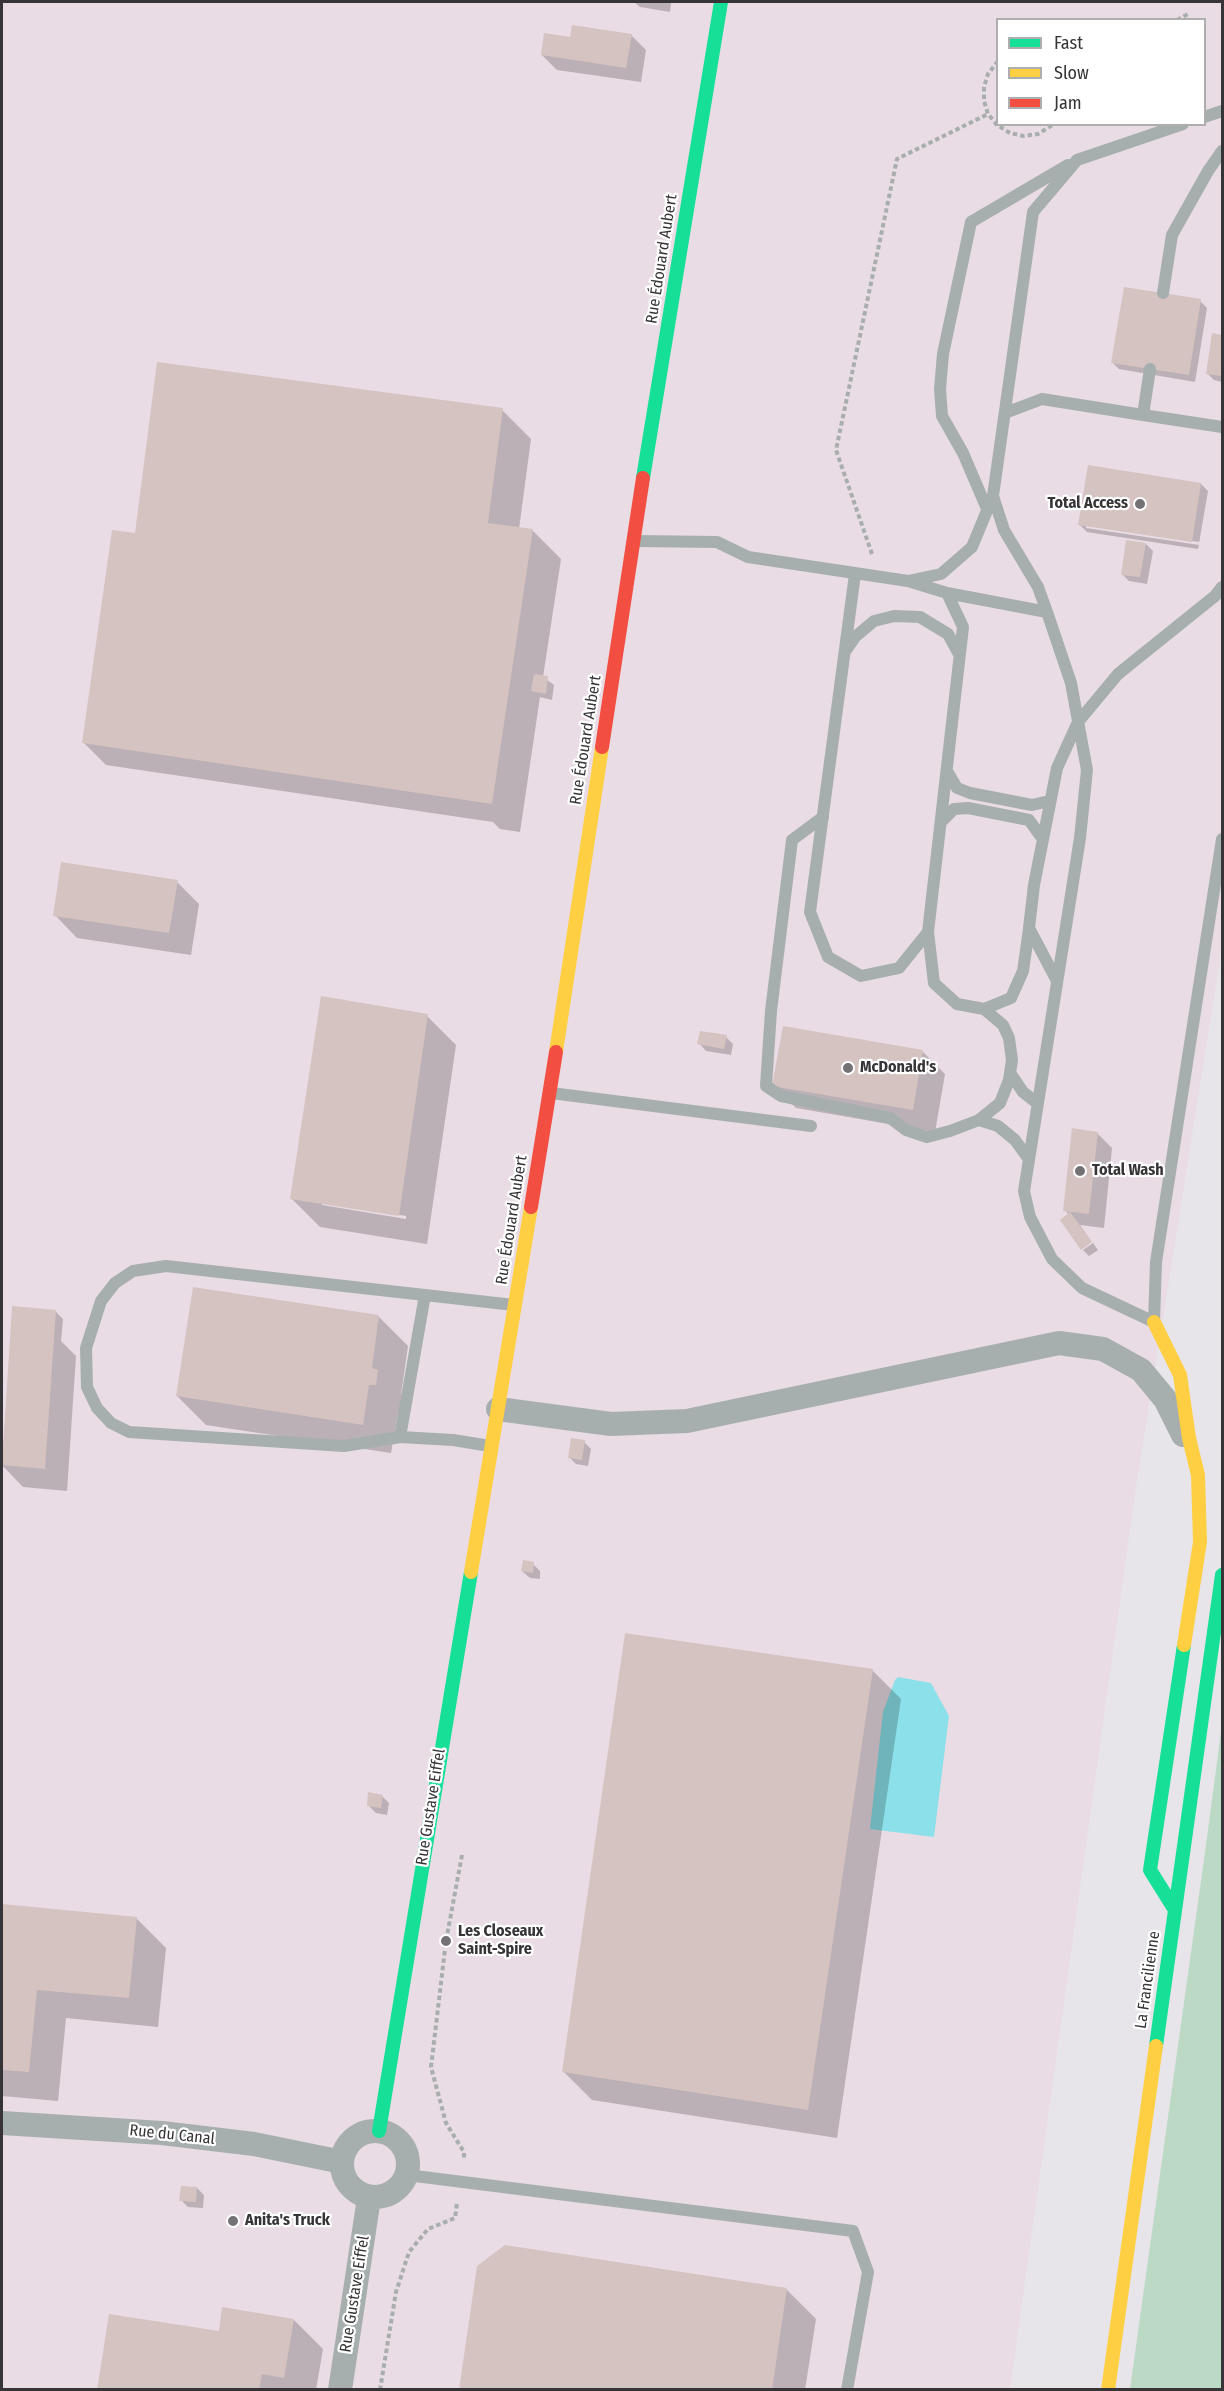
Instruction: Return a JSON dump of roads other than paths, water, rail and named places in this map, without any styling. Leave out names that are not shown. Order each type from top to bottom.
[{"type":"main road","name":"Rue Édouard Aubert","points":[[484,1483],[550,1093],[633,540],[721,2]]},
{"type":"main road","points":[[1154,1322],[1180,1375],[1189,1438],[1198,1475],[1200,1542],[1150,1870],[1175,1910]]},
{"type":"main road","name":"Rue Gustave Eiffel","points":[[379,2131],[484,1483]]},
{"type":"main road","name":"La Francilienne","points":[[1108,2390],[1222,1575]]},
{"type":"street","points":[[498,1409],[611,1424],[687,1421],[1059,1343],[1103,1348],[1141,1370],[1165,1400],[1181,1434],[1189,1438]]},
{"type":"street","name":"Rue du Canal","points":[[2,2123],[162,2133],[254,2144],[342,2162]]},
{"type":"street","points":[[379,2131],[397,2139],[403,2147],[409,2166],[407,2175],[396,2191],[378,2198],[369,2198],[352,2189],[346,2181],[342,2162],[350,2142],[358,2135],[379,2131]]},
{"type":"street","name":"Rue Gustave Eiffel","points":[[340,2390],[369,2198]]},
{"type":"lane","points":[[1206,116],[1222,111]]},
{"type":"lane","points":[[987,509],[963,453],[942,416],[943,354],[971,222],[1077,160],[1177,126]]},
{"type":"lane","points":[[1163,293],[1172,235],[1208,171],[1222,151]]},
{"type":"lane","points":[[908,581],[941,574],[972,547],[993,496],[1033,212],[1077,160]]},
{"type":"lane","points":[[1143,415],[1150,369]]},
{"type":"lane","points":[[1005,413],[1042,399],[1222,428]]},
{"type":"lane","points":[[993,496],[1004,530],[1038,587],[1047,612],[1071,683],[1087,770],[1080,838],[1024,1191],[1030,1218],[1052,1259],[1082,1288],[1154,1322],[1156,1262],[1222,839]]},
{"type":"lane","points":[[633,540],[717,542],[748,557],[908,581],[947,593],[1047,612]]},
{"type":"lane","points":[[855,574],[810,912],[828,957],[861,976],[899,968],[928,932]]},
{"type":"lane","points":[[984,1009],[1011,998],[1023,971],[1049,801],[1057,768],[1078,722],[1118,674],[1215,596],[1222,586]]},
{"type":"lane","points":[[823,817],[792,840],[771,1011],[766,1086],[781,1096],[890,1118],[906,1130],[927,1137],[979,1120],[1000,1103],[1012,1060],[1009,1038],[1003,1025],[984,1009],[957,1004],[934,982],[928,932],[963,627],[947,593]]},
{"type":"lane","points":[[844,652],[855,637],[874,621],[894,616],[920,617],[948,634],[959,654]]},
{"type":"lane","points":[[947,771],[957,788],[970,793],[1032,806],[1049,801]]},
{"type":"lane","points":[[941,822],[954,809],[968,808],[1029,820],[1042,838]]},
{"type":"lane","points":[[1029,928],[1057,981]]},
{"type":"lane","points":[[1010,1073],[1023,1092],[1037,1103]]},
{"type":"lane","points":[[550,1093],[811,1126]]},
{"type":"lane","points":[[979,1120],[998,1126],[1028,1158]]},
{"type":"lane","points":[[491,1446],[453,1440],[400,1437],[344,1446],[129,1432],[111,1423],[97,1408],[87,1386],[86,1348],[101,1301],[115,1283],[133,1271],[166,1266],[515,1305]]},
{"type":"lane","points":[[400,1437],[425,1295]]},
{"type":"lane","points":[[407,2175],[853,2231],[868,2272],[847,2390]]},
{"type":"water","points":[[898,1677],[931,1683],[949,1716],[934,1837],[870,1829],[883,1712]]},
{"type":"place","name":"Total Access","points":[[1140,504]]},
{"type":"place","name":"McDonald's","points":[[848,1068]]},
{"type":"place","name":"Total Wash","points":[[1080,1171]]},
{"type":"place","name":"Les Closeaux Saint-Spire","points":[[446,1941]]},
{"type":"place","name":"Anita's Truck","points":[[233,2221]]}]
